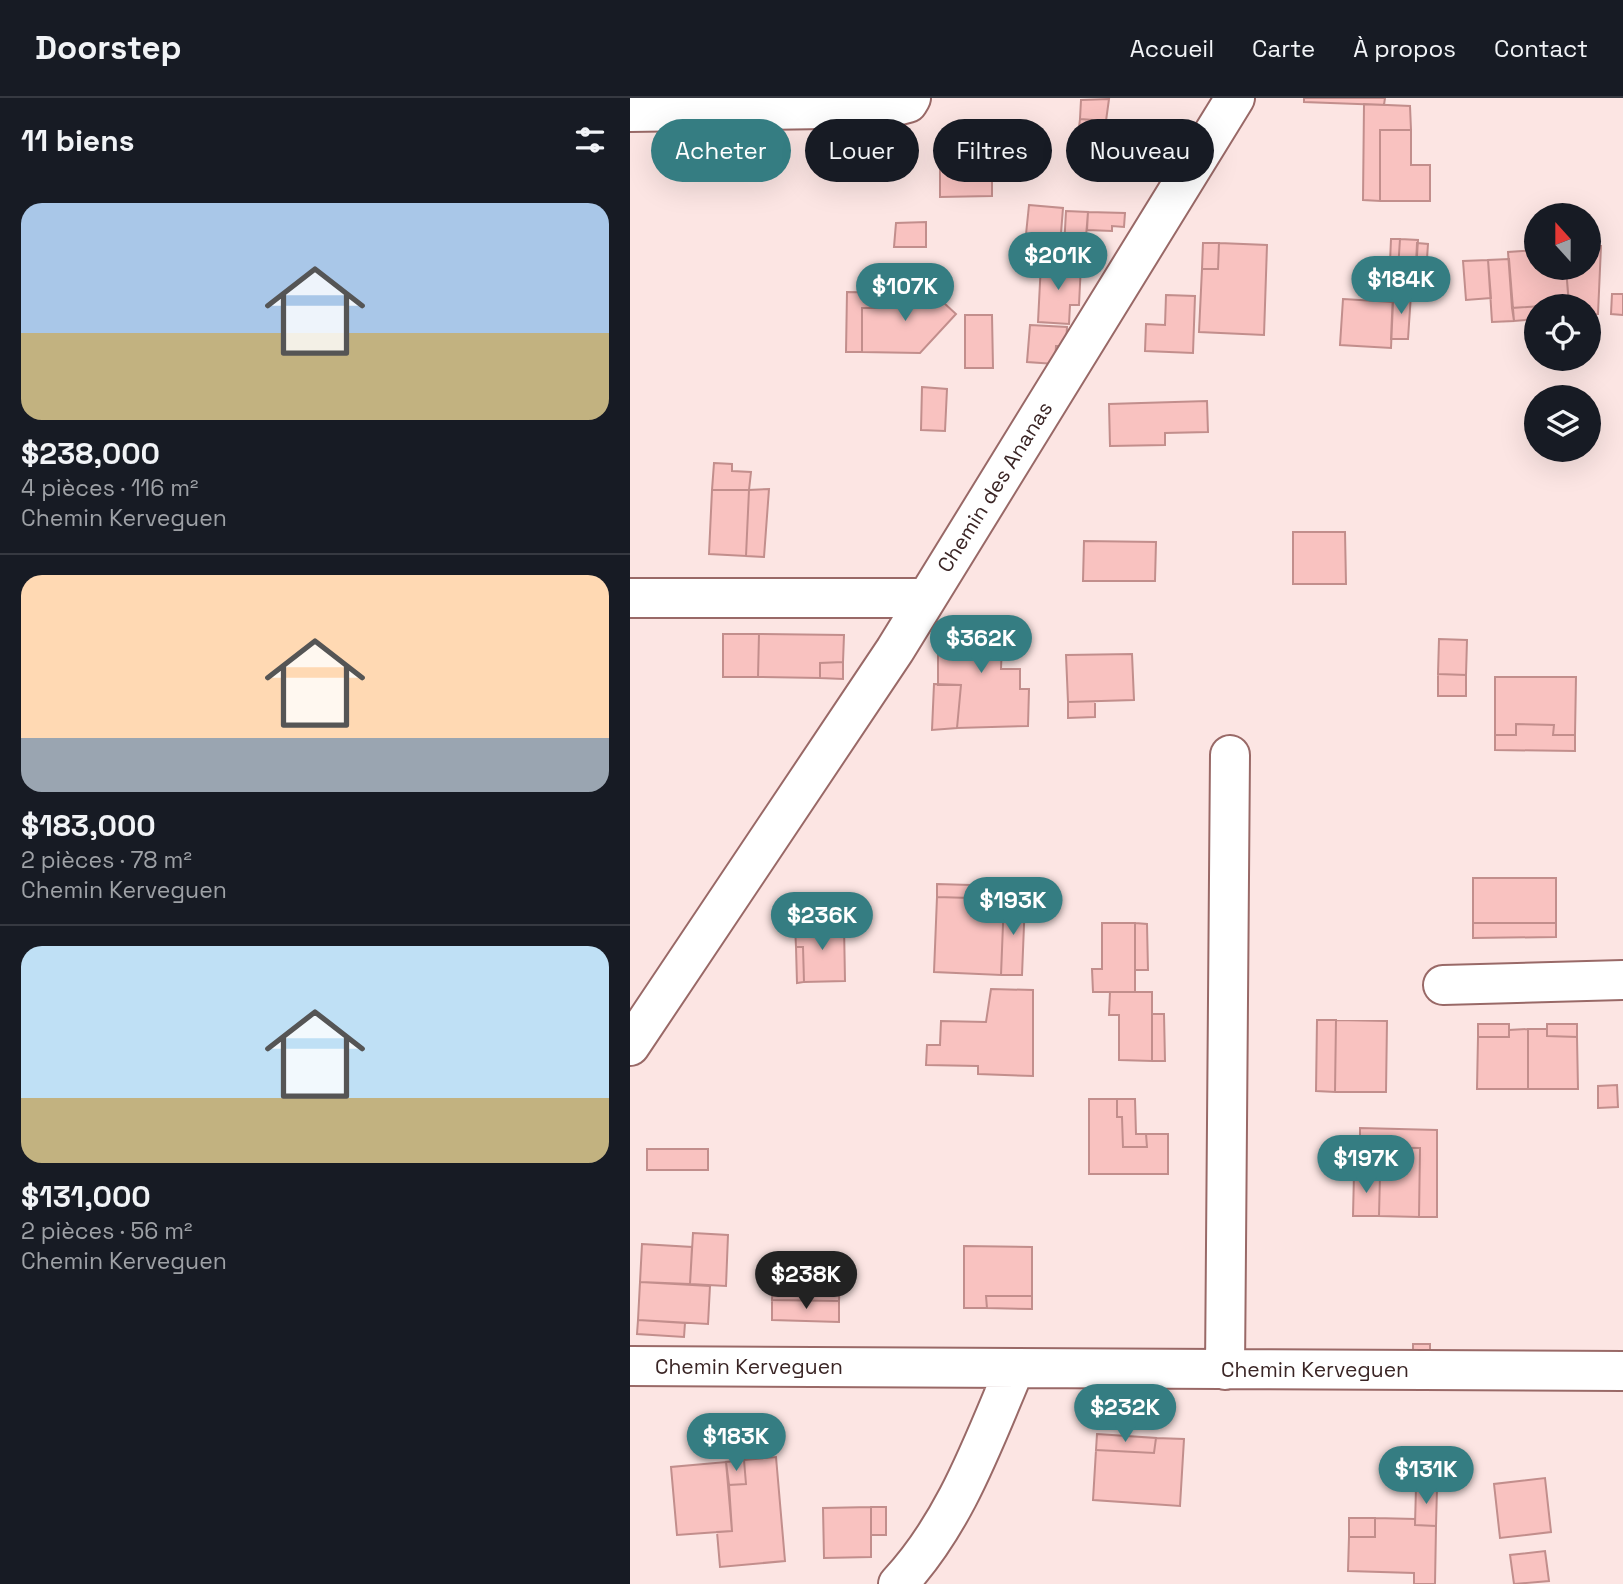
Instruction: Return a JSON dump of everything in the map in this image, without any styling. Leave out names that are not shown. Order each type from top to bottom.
[{"type":"street","points":[[630,112],[889,108],[908,103],[911,98]]},
{"type":"street","name":"Chemin des Ananas","points":[[630,1046],[895,650],[1235,98]]},
{"type":"street","points":[[630,598],[926,598]]},
{"type":"street","points":[[1225,1370],[1230,755]]},
{"type":"street","points":[[1443,985],[1623,980]]},
{"type":"street","name":"Chemin Kerveguen","points":[[630,1366],[1623,1371]]},
{"type":"street","points":[[898,1584],[916,1564],[950,1514],[1015,1368]]},
{"type":"building","points":[[1304,98],[1385,98],[1384,105],[1304,102]]},
{"type":"building","points":[[1109,99],[1106,119],[1080,119],[1081,100]]},
{"type":"building","points":[[1364,104],[1410,106],[1411,130],[1380,130],[1380,201],[1363,200]]},
{"type":"building","points":[[1380,130],[1411,130],[1411,165],[1430,165],[1430,201],[1380,201]]},
{"type":"building","points":[[940,182],[992,182],[992,196],[940,197]]},
{"type":"building","points":[[1029,205],[1063,208],[1060,246],[1025,244]]},
{"type":"building","points":[[1066,211],[1088,212],[1085,249],[1064,248]]},
{"type":"building","points":[[1088,212],[1125,213],[1124,227],[1112,226],[1112,231],[1087,230]]},
{"type":"building","points":[[926,222],[926,247],[894,247],[896,223]]},
{"type":"building","points":[[1391,239],[1400,239],[1397,286],[1389,286]]},
{"type":"building","points":[[1400,239],[1418,240],[1415,287],[1397,286]]},
{"type":"building","points":[[1203,243],[1219,243],[1218,269],[1202,269]]},
{"type":"building","points":[[1219,243],[1267,245],[1264,335],[1199,332],[1202,269],[1218,269]]},
{"type":"building","points":[[1417,243],[1428,244],[1425,288],[1415,287]]},
{"type":"building","points":[[1524,251],[1524,280],[1567,280],[1568,294],[1524,294],[1524,307],[1512,308],[1508,252]]},
{"type":"building","points":[[1509,259],[1514,321],[1492,322],[1488,260]]},
{"type":"building","points":[[1488,260],[1491,298],[1466,300],[1463,261]]},
{"type":"building","points":[[1041,263],[1081,264],[1079,305],[1070,305],[1069,324],[1038,322]]},
{"type":"building","points":[[918,279],[956,314],[920,353],[862,352],[862,308],[892,308]]},
{"type":"building","points":[[1567,280],[1600,280],[1599,294],[1568,294]]},
{"type":"building","points":[[847,292],[906,293],[892,308],[862,308],[862,352],[846,352]]},
{"type":"building","points":[[1393,293],[1411,294],[1408,339],[1391,339]]},
{"type":"building","points":[[1612,294],[1623,294],[1623,315],[1611,314]]},
{"type":"building","points":[[1166,295],[1195,296],[1193,353],[1145,351],[1146,324],[1165,325]]},
{"type":"building","points":[[1343,299],[1393,302],[1391,348],[1340,345]]},
{"type":"building","points":[[1524,307],[1524,320],[1514,321],[1512,308]]},
{"type":"building","points":[[965,315],[992,315],[993,368],[965,368]]},
{"type":"building","points":[[1030,325],[1067,327],[1066,346],[1056,346],[1055,364],[1027,362]]},
{"type":"building","points":[[922,387],[947,389],[945,431],[921,430]]},
{"type":"building","points":[[1207,401],[1208,432],[1165,433],[1165,445],[1110,446],[1109,404]]},
{"type":"building","points":[[714,463],[732,464],[732,471],[751,472],[749,490],[712,490]]},
{"type":"building","points":[[769,489],[764,557],[746,556],[749,490]]},
{"type":"building","points":[[712,490],[749,490],[746,556],[709,554]]},
{"type":"building","points":[[1293,532],[1345,532],[1346,584],[1293,584]]},
{"type":"building","points":[[1084,541],[1156,542],[1155,581],[1083,581]]},
{"type":"building","points":[[1003,621],[1001,669],[1020,669],[1020,689],[1029,689],[1028,726],[957,728],[961,685],[938,685],[938,622]]},
{"type":"building","points":[[723,634],[759,634],[758,677],[723,677]]},
{"type":"building","points":[[759,634],[844,635],[843,662],[820,663],[820,678],[758,677]]},
{"type":"building","points":[[1439,639],[1467,640],[1466,675],[1438,674]]},
{"type":"building","points":[[1132,654],[1134,700],[1068,702],[1066,655]]},
{"type":"building","points":[[843,662],[843,679],[820,678],[820,663]]},
{"type":"building","points":[[1438,674],[1466,675],[1466,696],[1438,696]]},
{"type":"building","points":[[1495,677],[1576,677],[1575,735],[1553,735],[1554,725],[1516,724],[1516,735],[1495,735]]},
{"type":"building","points":[[934,684],[961,685],[957,728],[932,730]]},
{"type":"building","points":[[1068,702],[1095,702],[1095,717],[1068,718]]},
{"type":"building","points":[[1516,724],[1554,725],[1553,735],[1575,735],[1575,751],[1495,750],[1495,735],[1516,735]]},
{"type":"building","points":[[1473,878],[1556,878],[1556,923],[1473,923]]},
{"type":"building","points":[[937,884],[1004,886],[1004,899],[937,897]]},
{"type":"building","points":[[937,897],[1004,899],[1001,975],[934,972]]},
{"type":"building","points":[[1004,899],[1025,900],[1022,975],[1001,975]]},
{"type":"building","points":[[1102,923],[1135,923],[1135,992],[1093,992],[1092,969],[1102,969]]},
{"type":"building","points":[[1135,923],[1147,924],[1148,970],[1135,970]]},
{"type":"building","points":[[1473,923],[1556,923],[1556,937],[1473,938]]},
{"type":"building","points":[[844,925],[845,981],[804,982],[803,947],[796,947],[795,926]]},
{"type":"building","points":[[796,947],[803,947],[804,982],[797,983]]},
{"type":"building","points":[[991,989],[1033,990],[1033,1076],[978,1074],[978,1066],[926,1065],[927,1045],[940,1045],[941,1021],[986,1022]]},
{"type":"building","points":[[1110,992],[1152,992],[1152,1061],[1119,1060],[1119,1015],[1109,1015]]},
{"type":"building","points":[[1152,1014],[1164,1014],[1165,1061],[1152,1061]]},
{"type":"building","points":[[1317,1020],[1336,1020],[1335,1092],[1316,1091]]},
{"type":"building","points":[[1336,1020],[1387,1021],[1386,1092],[1335,1092]]},
{"type":"building","points":[[1478,1024],[1509,1024],[1509,1037],[1478,1037]]},
{"type":"building","points":[[1547,1024],[1577,1024],[1577,1037],[1547,1036]]},
{"type":"building","points":[[1528,1029],[1547,1029],[1547,1036],[1577,1037],[1578,1089],[1528,1089]]},
{"type":"building","points":[[1528,1029],[1528,1089],[1477,1089],[1478,1037],[1509,1037],[1509,1030]]},
{"type":"building","points":[[1617,1085],[1618,1107],[1598,1108],[1598,1086]]},
{"type":"building","points":[[1089,1099],[1117,1099],[1117,1117],[1122,1117],[1123,1147],[1147,1147],[1146,1134],[1168,1134],[1168,1174],[1089,1174]]},
{"type":"building","points":[[1117,1099],[1135,1099],[1136,1134],[1146,1134],[1147,1147],[1123,1147],[1122,1117],[1117,1117]]},
{"type":"building","points":[[1360,1128],[1437,1130],[1437,1217],[1419,1217],[1420,1148],[1360,1147]]},
{"type":"building","points":[[1354,1147],[1420,1148],[1419,1217],[1379,1216],[1380,1174],[1354,1173]]},
{"type":"building","points":[[647,1149],[708,1149],[708,1170],[647,1170]]},
{"type":"building","points":[[1354,1173],[1380,1174],[1379,1216],[1353,1216]]},
{"type":"building","points":[[693,1233],[728,1235],[726,1286],[690,1284]]},
{"type":"building","points":[[642,1244],[692,1247],[690,1284],[640,1282]]},
{"type":"building","points":[[964,1246],[1032,1247],[1032,1296],[986,1296],[987,1308],[964,1308]]},
{"type":"building","points":[[774,1255],[841,1257],[839,1301],[772,1300]]},
{"type":"building","points":[[640,1282],[710,1286],[708,1324],[638,1320]]},
{"type":"building","points":[[986,1296],[1032,1296],[1032,1309],[987,1308]]},
{"type":"building","points":[[772,1300],[839,1301],[839,1322],[772,1320]]},
{"type":"building","points":[[638,1320],[685,1323],[684,1337],[637,1334]]},
{"type":"building","points":[[1413,1344],[1430,1344],[1430,1357],[1413,1357]]},
{"type":"building","points":[[1097,1434],[1156,1438],[1154,1453],[1096,1450]]},
{"type":"building","points":[[1156,1438],[1184,1439],[1180,1506],[1093,1500],[1096,1450],[1154,1453]]},
{"type":"building","points":[[776,1457],[785,1561],[720,1567],[717,1532],[732,1531],[729,1485],[746,1484],[744,1460]]},
{"type":"building","points":[[744,1460],[746,1484],[729,1485],[726,1462]]},
{"type":"building","points":[[726,1462],[732,1531],[677,1535],[671,1467]]},
{"type":"building","points":[[1545,1478],[1551,1532],[1500,1538],[1494,1484]]},
{"type":"building","points":[[1416,1487],[1437,1488],[1436,1526],[1415,1525]]},
{"type":"building","points":[[871,1507],[886,1507],[886,1535],[871,1535]]},
{"type":"building","points":[[871,1507],[871,1557],[824,1558],[823,1508]]},
{"type":"building","points":[[1349,1518],[1375,1518],[1375,1537],[1349,1537]]},
{"type":"building","points":[[1375,1518],[1415,1519],[1415,1525],[1436,1526],[1435,1584],[1414,1584],[1414,1573],[1348,1571],[1349,1537],[1375,1537]]},
{"type":"building","points":[[1545,1551],[1549,1581],[1514,1584],[1510,1555]]}]
